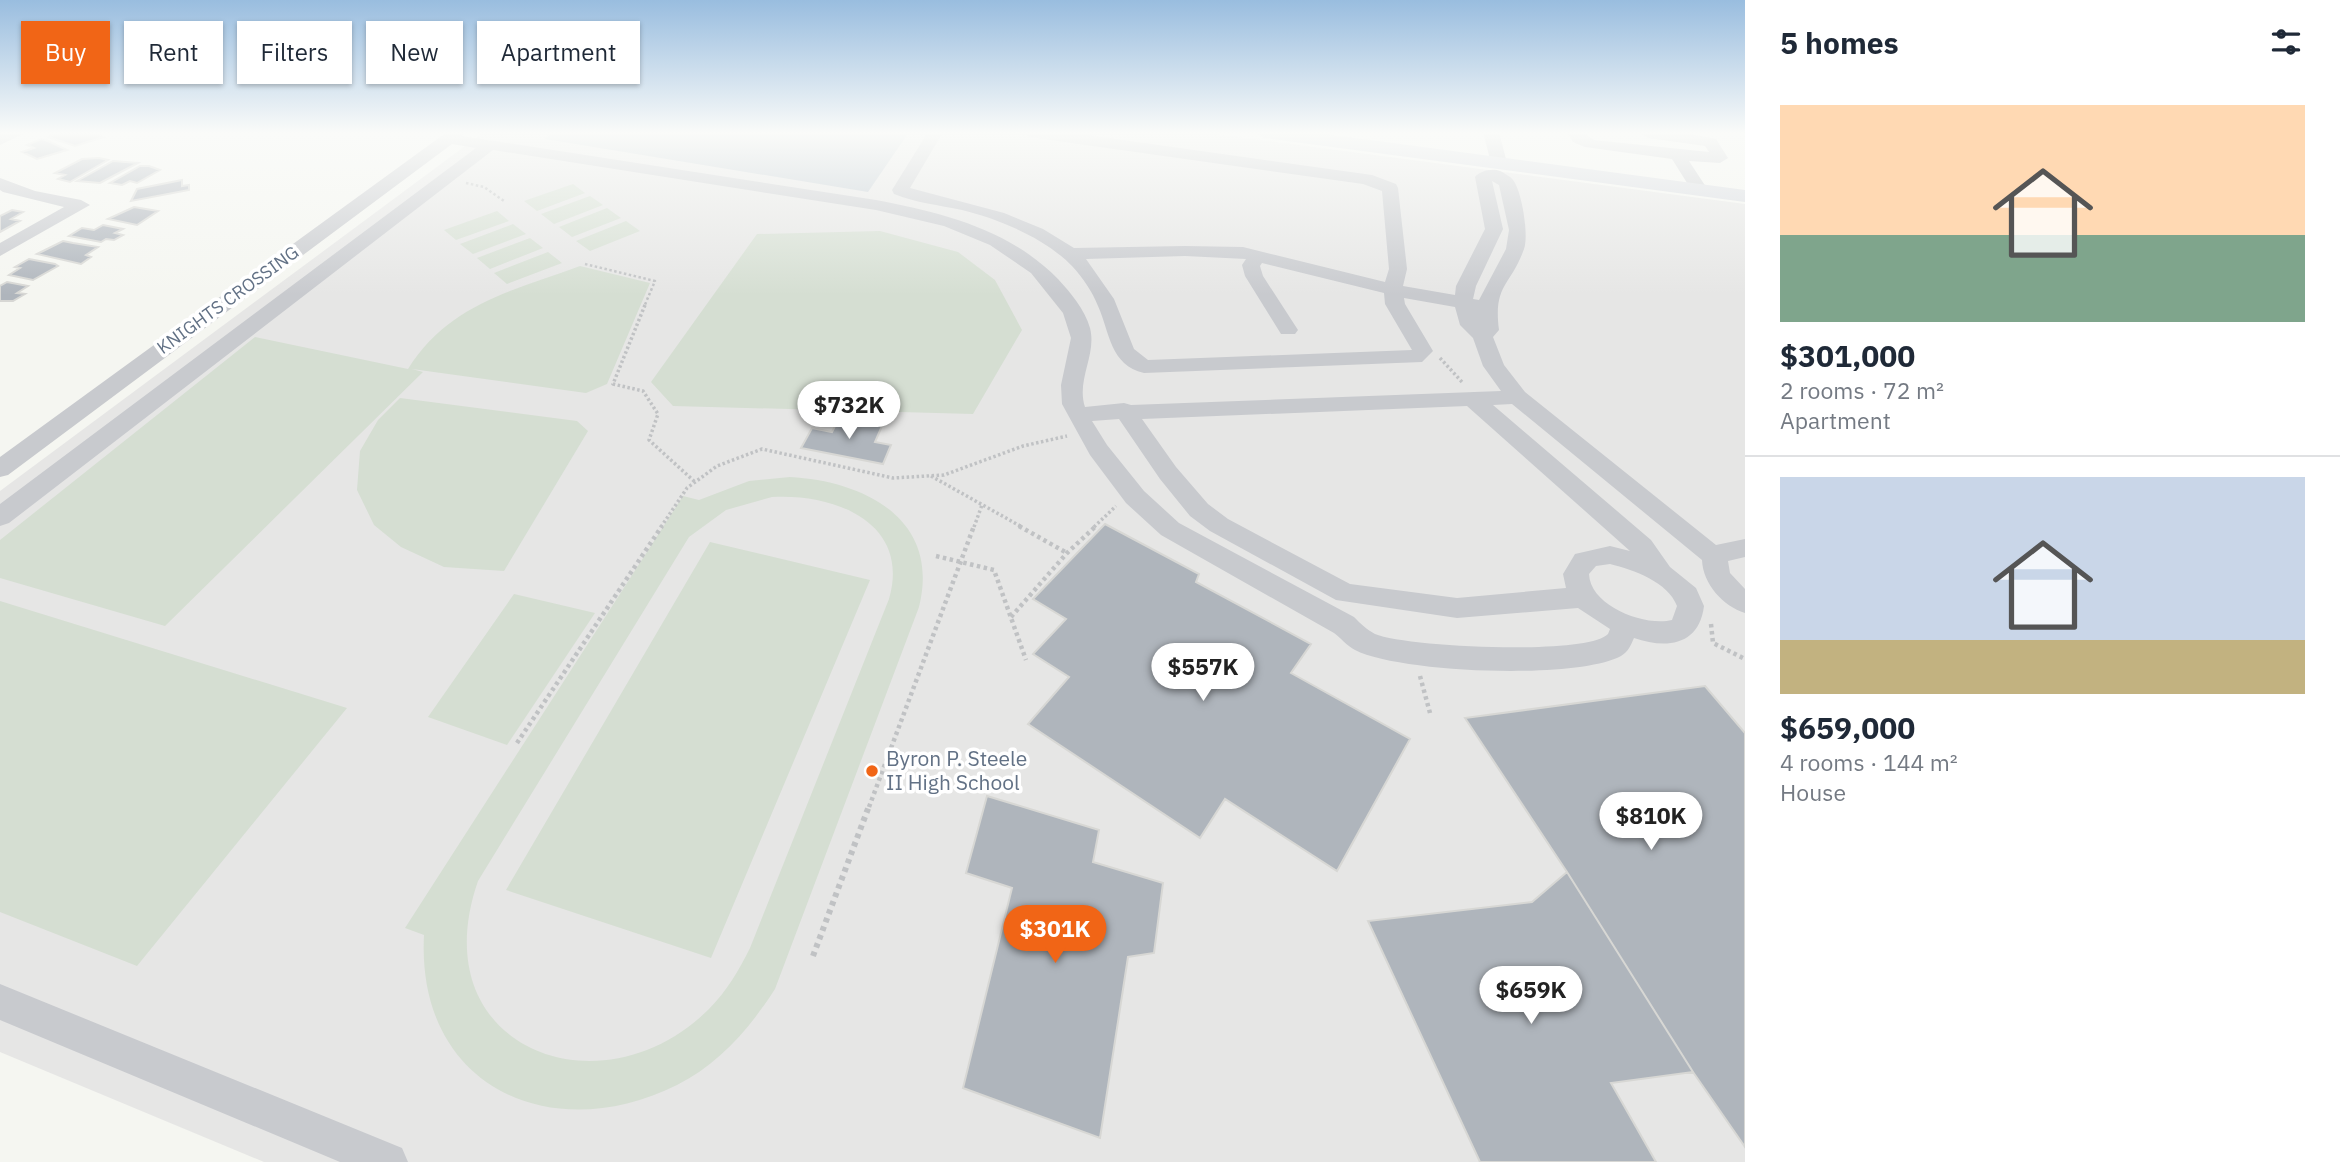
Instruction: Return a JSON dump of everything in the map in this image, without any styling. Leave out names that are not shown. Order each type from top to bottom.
[{"type":"main road","points":[[1666,186],[1745,195]]},
{"type":"street","points":[[0,251],[81,205],[41,198],[5,186]]},
{"type":"street","name":"KNIGHTS CROSSING","points":[[0,468],[385,186]]},
{"type":"street","points":[[0,517],[435,186]]},
{"type":"street","points":[[755,186],[938,217],[991,237],[1021,254],[1044,274],[1071,310],[1080,332],[1071,395],[1080,422],[1135,497],[1170,529],[1344,625],[1365,641],[1415,655],[1553,659],[1611,648],[1621,639],[1625,625]]},
{"type":"street","points":[[902,186],[900,190],[912,196],[974,209],[1013,224],[1070,254],[1094,280],[1108,306],[1121,349],[1127,357],[1144,367],[1415,358],[1423,351],[1395,304],[1393,290],[1398,269],[1392,196],[1390,188],[1386,186]]},
{"type":"street","points":[[1485,186],[1494,229],[1466,286],[1463,302],[1470,326],[1482,336],[1494,366],[1517,397],[1660,510],[1698,546],[1716,557]]},
{"type":"street","points":[[1482,336],[1489,330],[1486,307],[1491,292],[1515,249],[1518,230],[1508,186]]},
{"type":"street","points":[[1698,186],[1700,190]]},
{"type":"street","points":[[991,237],[1013,224]]},
{"type":"street","points":[[1070,254],[1185,251],[1243,253],[1393,290],[1486,307]]},
{"type":"street","points":[[1258,257],[1251,265],[1254,276],[1288,330]]},
{"type":"street","points":[[1071,310],[1108,306]]},
{"type":"street","points":[[1080,422],[1124,410],[1517,397]]},
{"type":"street","points":[[1474,399],[1642,547],[1663,573],[1677,585],[1687,599],[1691,611],[1688,622],[1678,630],[1664,633],[1625,625],[1605,615],[1585,597],[1575,579],[1576,568],[1583,560],[1595,556],[1628,558],[1663,573]]},
{"type":"street","points":[[1124,410],[1168,473],[1199,510],[1219,525],[1345,593],[1457,608],[1585,597]]},
{"type":"street","points":[[1716,557],[1728,549],[1745,548]]},
{"type":"street","points":[[1716,557],[1715,574],[1723,586],[1745,603]]},
{"type":"street","points":[[1264,582],[1282,559]]},
{"type":"street","points":[[0,1002],[388,1162]]},
{"type":"path","points":[[480,186],[504,201]]},
{"type":"path","points":[[585,264],[655,281],[613,384],[643,391],[658,414],[649,440],[695,482]]},
{"type":"path","points":[[517,743],[687,488],[717,466],[762,449],[893,478],[944,475],[1023,446],[1058,440],[1080,422]]},
{"type":"path","points":[[931,476],[1067,553]]},
{"type":"path","points":[[1011,617],[1067,553],[1120,502],[1135,497]]},
{"type":"path","points":[[813,956],[982,505]]},
{"type":"path","points":[[936,556],[993,570],[1026,660]]},
{"type":"shaded area","name":"Byron P. Steele II High School","points":[[411,186],[1611,186],[1745,204],[1745,1162],[264,1162],[0,1052],[0,491]]},
{"type":"shaded area","points":[[567,186],[576,186],[585,193],[537,211],[524,201]]},
{"type":"shaded area","points":[[833,186],[872,186],[868,192]]},
{"type":"shaded area","points":[[590,196],[603,205],[554,224],[541,214]]},
{"type":"shaded area","points":[[607,208],[621,218],[572,237],[559,227]]},
{"type":"shaded area","points":[[497,211],[509,221],[456,240],[444,230]]},
{"type":"shaded area","points":[[626,221],[640,231],[590,251],[576,241]]},
{"type":"shaded area","points":[[513,224],[526,234],[473,254],[460,244]]},
{"type":"shaded area","points":[[880,231],[958,252],[995,280],[1022,330],[973,414],[673,406],[651,382],[757,234]]},
{"type":"shaded area","points":[[530,238],[543,248],[490,269],[477,258]]},
{"type":"shaded area","points":[[548,252],[562,263],[507,284],[494,273]]},
{"type":"shaded area","points":[[580,266],[650,283],[607,384],[586,393],[412,369],[423,372],[165,626],[0,578],[0,540],[255,337],[408,369],[424,347],[463,314],[507,292]]},
{"type":"shaded area","points":[[400,398],[577,421],[588,431],[504,571],[444,567],[401,547],[374,525],[357,490],[360,451],[378,420]]},
{"type":"shaded area","points":[[790,477],[818,480],[869,497],[890,510],[907,528],[919,550],[923,576],[919,607],[775,989],[755,1018],[707,1067],[677,1085],[630,1103],[583,1110],[539,1105],[500,1091],[467,1066],[442,1031],[427,988],[424,935],[405,928],[683,496],[699,500],[749,481]],"holes":[[[772,497],[796,497],[843,507],[862,518],[878,532],[889,550],[893,573],[889,599],[750,948],[732,980],[709,1009],[666,1041],[619,1058],[573,1060],[531,1048],[497,1023],[474,987],[467,939],[478,881],[689,537],[726,510]]]},
{"type":"shaded area","points":[[710,542],[870,580],[711,958],[506,890]]},
{"type":"shaded area","points":[[514,594],[595,613],[507,745],[428,717]]},
{"type":"shaded area","points":[[0,601],[347,708],[137,966],[0,912]]},
{"type":"building","points":[[189,186],[189,190],[131,201],[137,189]]},
{"type":"building","points":[[134,207],[158,211],[137,225],[108,219]]},
{"type":"building","points":[[12,210],[23,212],[11,219],[20,221],[0,232],[0,216]]},
{"type":"building","points":[[103,225],[123,229],[115,233],[123,235],[101,242],[69,236],[82,228],[94,230]]},
{"type":"building","points":[[63,241],[98,247],[86,255],[91,257],[81,264],[37,254]]},
{"type":"building","points":[[29,259],[58,266],[33,280],[9,275],[20,268],[15,267]]},
{"type":"building","points":[[7,282],[28,286],[17,293],[25,294],[13,301],[0,301],[0,286]]},
{"type":"building","points":[[839,418],[882,426],[875,442],[891,445],[883,464],[801,448],[812,428],[832,432]]},
{"type":"building","points":[[1105,524],[1199,574],[1196,582],[1311,644],[1291,673],[1410,739],[1337,871],[1225,799],[1200,838],[1028,724],[1069,677],[1033,654],[1066,619],[1033,599]]},
{"type":"building","points":[[1705,686],[1745,733],[1745,1147],[1693,1072],[1567,872],[1465,718]]},
{"type":"building","points":[[987,796],[1099,830],[1093,862],[1163,883],[1154,953],[1128,957],[1100,1138],[963,1088],[1012,888],[966,873]]},
{"type":"building","points":[[1567,872],[1693,1072],[1611,1083],[1656,1162],[1480,1162],[1368,921],[1532,902]]},
{"type":"place","name":"Byron P. Steele II High School","points":[[872,771]]}]
